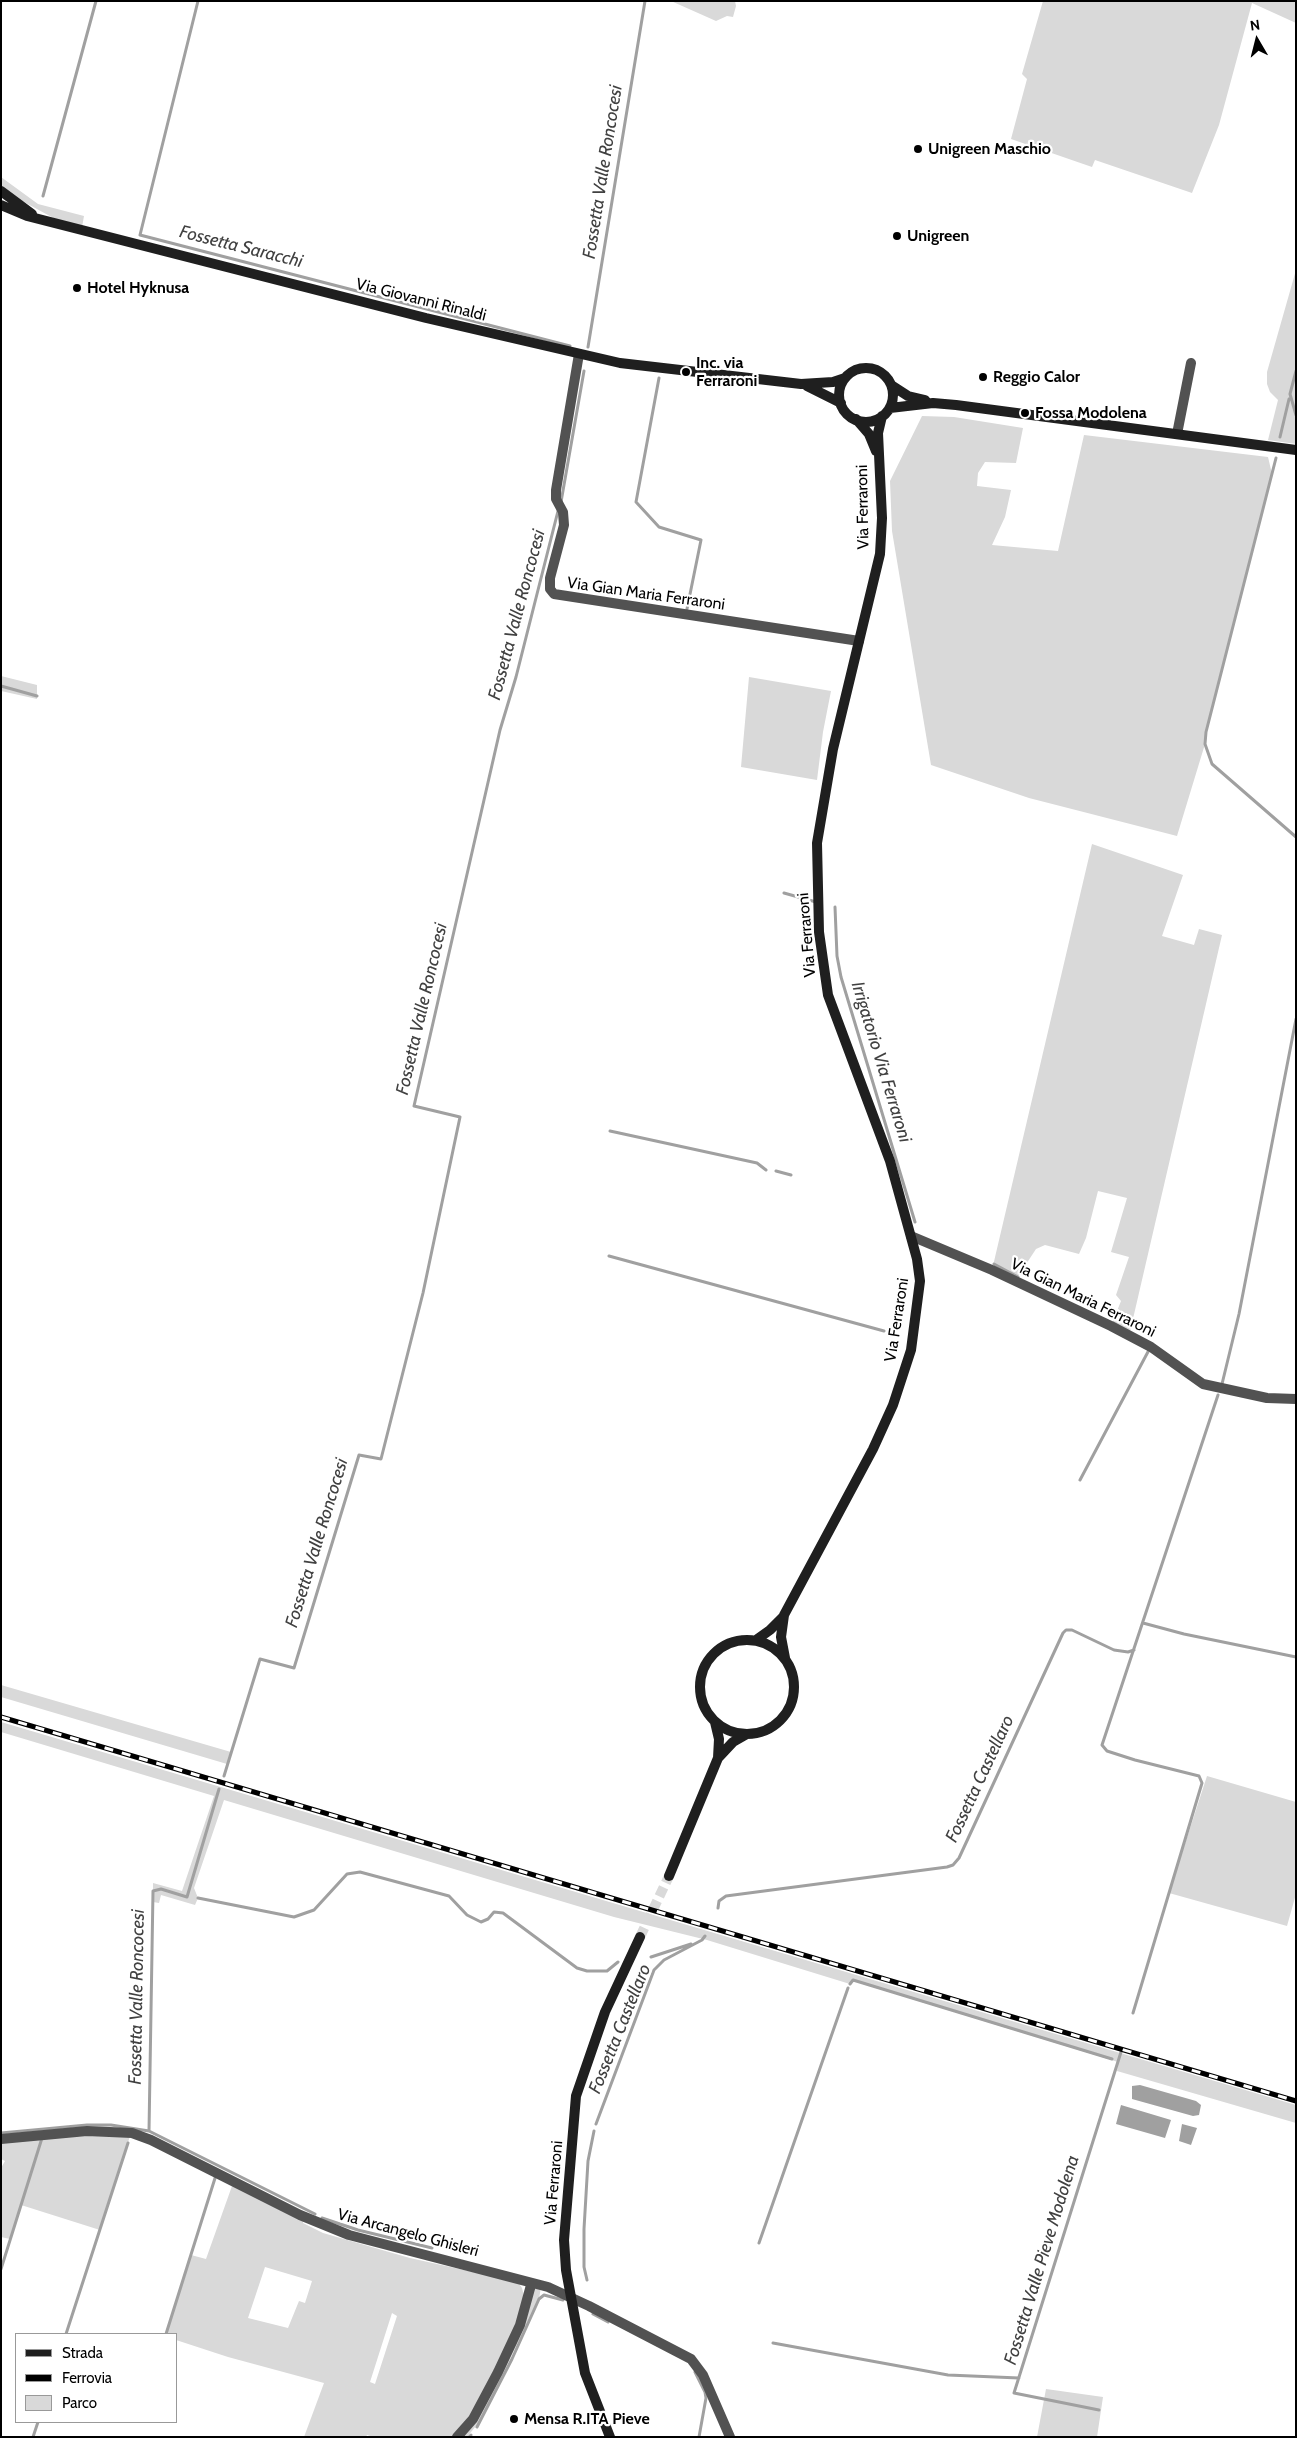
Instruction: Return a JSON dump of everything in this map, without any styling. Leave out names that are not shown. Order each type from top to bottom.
[{"type":"main road","name":"Via Giovanni Rinaldi","points":[[1,192],[40,218]]},
{"type":"main road","name":"Via Giovanni Rinaldi","points":[[1,205],[21,214],[426,318],[636,366],[801,384],[833,382],[846,378]]},
{"type":"main road","points":[[870,368],[885,375],[891,385],[893,391],[890,408],[882,416],[868,421],[856,419],[845,411],[841,402],[841,385],[854,370],[870,368]]},
{"type":"main road","name":"Via Giovanni Rinaldi","points":[[801,384],[841,402]]},
{"type":"main road","points":[[891,385],[908,396],[933,403],[1296,450]]},
{"type":"main road","points":[[890,408],[933,403]]},
{"type":"main road","name":"Via Ferraroni","points":[[756,1640],[770,1630],[784,1616],[873,1449],[893,1405],[911,1350],[920,1281],[911,1236],[877,1121],[828,995],[821,955],[817,843],[833,749],[880,554],[882,518],[877,454],[878,433],[882,416]]},
{"type":"main road","name":"Via Ferraroni","points":[[856,419],[869,434],[877,454]]},
{"type":"main road","name":"Via Ferraroni","points":[[784,1616],[781,1637],[785,1658]]},
{"type":"main road","points":[[718,1758],[733,1742],[747,1734],[772,1727],[790,1708],[795,1682],[785,1658],[772,1646],[756,1640],[730,1642],[715,1651],[701,1674],[700,1691],[704,1708],[715,1722],[730,1731],[747,1734]]},
{"type":"main road","points":[[669,1876],[718,1758],[719,1739],[715,1722]]},
{"type":"main road","name":"Via Ferraroni","points":[[610,2437],[585,2373],[564,2240],[576,2096],[605,2012],[640,1937]]},
{"type":"street","name":"Via Gian Maria Ferraroni","points":[[579,354],[556,496],[563,512],[564,528],[550,578],[550,589],[557,596],[859,641]]},
{"type":"street","points":[[1177,434],[1190,362]]},
{"type":"street","name":"Via Gian Maria Ferraroni","points":[[911,1236],[992,1270],[1111,1326],[1151,1347],[1198,1382],[1267,1398],[1296,1399]]},
{"type":"street","name":"Via Arcangelo Ghisleri","points":[[1,2139],[87,2131],[132,2133],[151,2140],[300,2215],[341,2232],[379,2244],[504,2274],[531,2285],[548,2288],[572,2298],[691,2359],[703,2375],[730,2437]]},
{"type":"street","points":[[457,2437],[473,2419],[498,2372],[520,2326],[531,2285]]},
{"type":"green space","points":[[671,1],[735,1],[736,6],[733,17],[727,16],[716,21]]},
{"type":"green space","points":[[1043,1],[1296,1],[1296,23],[1252,3],[1219,125],[1192,193],[1095,160],[1092,167],[1011,139],[1027,79],[1022,74]]},
{"type":"green space","points":[[1,177],[38,204],[84,216],[81,233],[13,196],[1,186]]},
{"type":"green space","points":[[1296,270],[1296,444],[1268,440],[1278,400],[1270,392],[1267,384],[1267,372]]},
{"type":"green space","points":[[922,416],[954,417],[1023,428],[1016,463],[985,462],[978,473],[977,486],[1011,490],[1005,517],[992,545],[1058,551],[1084,435],[1268,457],[1272,474],[1206,732],[1205,744],[1177,836],[1029,798],[931,765],[892,531],[890,481]]},
{"type":"green space","points":[[1,676],[37,685],[37,699],[1,691]]},
{"type":"green space","points":[[749,677],[831,691],[823,732],[817,780],[741,767]]},
{"type":"green space","points":[[1092,844],[1183,875],[1162,936],[1194,945],[1199,929],[1222,935],[1129,1336],[1111,1326],[1121,1301],[1116,1295],[1129,1257],[1111,1252],[1127,1198],[1098,1191],[1086,1238],[1079,1254],[1045,1245],[1036,1249],[1015,1281],[992,1270]]},
{"type":"green space","points":[[1,1685],[231,1752],[227,1764],[1,1697]]},
{"type":"green space","points":[[1,1722],[1296,2105],[1296,2123],[1117,2071],[1118,2062],[853,1981],[850,1984],[707,1940],[614,1917],[224,1800],[194,1888],[198,1898],[195,1905],[161,1895],[159,1903],[153,1902],[153,1883],[182,1891],[214,1796],[1,1732]]},
{"type":"green space","points":[[1207,1776],[1296,1802],[1296,1894],[1287,1926],[1169,1893]]},
{"type":"green space","points":[[130,2136],[100,2230],[21,2205],[10,2239],[1,2237],[1,2168],[5,2161],[1,2159],[1,2139]]},
{"type":"green space","points":[[232,2186],[304,2216],[303,2223],[323,2233],[410,2258],[518,2282],[524,2296],[518,2320],[478,2406],[455,2437],[373,2437],[367,2435],[366,2437],[304,2437],[324,2383],[228,2357],[178,2341],[178,2333],[166,2333],[191,2255],[206,2259]],"holes":[[[265,2267],[312,2281],[305,2303],[299,2301],[288,2328],[248,2318]],[[392,2313],[397,2316],[375,2384],[370,2382]]]},
{"type":"green space","points":[[535,2287],[541,2287],[539,2299],[480,2421],[467,2437],[460,2437],[473,2421]]},
{"type":"green space","points":[[1046,2389],[1103,2397],[1097,2437],[1037,2437]]},
{"type":"shaded area","points":[[1140,2085],[1196,2101],[1201,2105],[1199,2115],[1193,2116],[1132,2099],[1132,2086]]},
{"type":"shaded area","points":[[1121,2105],[1171,2120],[1165,2138],[1116,2124]]},
{"type":"shaded area","points":[[1182,2124],[1197,2128],[1191,2145],[1179,2141]]},
{"type":"waterway","points":[[43,196],[96,1]]},
{"type":"waterway","name":"Fossetta Saracchi","points":[[198,1],[140,235],[570,346]]},
{"type":"waterway","name":"Fossetta Valle Roncocesi","points":[[588,347],[645,1]]},
{"type":"waterway","name":"Fossetta Valle Roncocesi","points":[[561,502],[584,371]]},
{"type":"waterway","points":[[1296,371],[1290,394],[1296,415]]},
{"type":"waterway","points":[[659,378],[636,502],[659,527],[701,540],[687,609]]},
{"type":"waterway","points":[[1280,437],[1289,399]]},
{"type":"waterway","points":[[1276,458],[1206,732],[1205,744],[1212,764],[1296,837]]},
{"type":"waterway","name":"Fossetta Valle Roncocesi","points":[[224,1776],[260,1659],[294,1668],[359,1455],[381,1459],[423,1293],[460,1117],[414,1106],[500,730],[516,677],[558,511]]},
{"type":"waterway","points":[[1,686],[37,696]]},
{"type":"waterway","name":"Irrigatorio Via Ferraroni","points":[[784,893],[816,902]]},
{"type":"waterway","name":"Irrigatorio Via Ferraroni","points":[[835,907],[837,956],[841,977],[915,1222]]},
{"type":"waterway","points":[[1222,1384],[1239,1314],[1296,1019]]},
{"type":"waterway","points":[[610,1131],[757,1163],[766,1170]]},
{"type":"waterway","points":[[776,1171],[791,1175]]},
{"type":"waterway","points":[[609,1256],[884,1331]]},
{"type":"waterway","name":"Irrigatorio Via Ferraroni","points":[[994,1264],[1018,1277]]},
{"type":"waterway","points":[[1080,1480],[1150,1348]]},
{"type":"waterway","name":"Fossetta Valle Pieve Modolena","points":[[1133,2013],[1202,1783],[1199,1776],[1135,1760],[1107,1751],[1102,1745],[1218,1395]]},
{"type":"waterway","points":[[1143,1623],[1184,1634],[1296,1657]]},
{"type":"waterway","name":"Fossetta Castellaro","points":[[718,1908],[719,1901],[726,1896],[953,1865],[959,1858],[1063,1633],[1066,1630],[1072,1630],[1114,1650],[1128,1652],[1134,1650]]},
{"type":"waterway","name":"Fossetta Valle Roncocesi","points":[[149,2131],[153,1891],[161,1889],[187,1897],[219,1789]]},
{"type":"waterway","points":[[198,1898],[294,1917],[314,1910],[347,1874],[360,1872],[449,1896],[467,1915],[481,1922],[488,1919],[494,1912],[503,1913],[577,1968],[587,1971],[607,1971],[618,1962]]},
{"type":"waterway","name":"Fossetta Castellaro","points":[[596,2124],[654,1970],[664,1960],[702,1940],[705,1936]]},
{"type":"waterway","points":[[651,1957],[691,1944]]},
{"type":"waterway","points":[[850,1984],[853,1980],[1112,2059]]},
{"type":"waterway","points":[[759,2243],[848,1988]]},
{"type":"waterway","name":"Fossetta Valle Pieve Modolena","points":[[1099,2410],[1014,2393],[1121,2052]]},
{"type":"waterway","points":[[1,2133],[87,2125],[111,2125],[149,2131],[315,2214]]},
{"type":"waterway","name":"Fossetta Castellaro","points":[[587,2280],[584,2267],[584,2229],[588,2161],[594,2131]]},
{"type":"waterway","points":[[1,2269],[42,2138]]},
{"type":"waterway","points":[[66,2333],[128,2143]]},
{"type":"waterway","points":[[166,2333],[216,2175]]},
{"type":"waterway","points":[[322,2218],[358,2230],[432,2248]]},
{"type":"waterway","points":[[477,2427],[512,2359],[539,2299],[544,2295],[563,2300]]},
{"type":"waterway","points":[[593,2314],[608,2322]]},
{"type":"waterway","points":[[773,2343],[948,2375],[1019,2378]]},
{"type":"waterway","points":[[695,2372],[706,2398],[699,2437]]},
{"type":"waterway","points":[[33,2437],[38,2423]]},
{"type":"tunnel","points":[[640,1937],[669,1876]]},
{"type":"railway","points":[[1,1717],[1296,2101]]},
{"type":"place","name":"Unigreen Maschio","points":[[918,149]]},
{"type":"place","name":"Unigreen","points":[[897,236]]},
{"type":"place","name":"Hotel Hyknusa","points":[[77,288]]},
{"type":"place","name":"Inc. via Ferraroni","points":[[686,372]]},
{"type":"place","name":"Reggio Calor","points":[[983,377]]},
{"type":"place","name":"Fossa Modolena","points":[[1025,413]]},
{"type":"place","name":"Mensa R.ITA Pieve","points":[[514,2419]]}]
